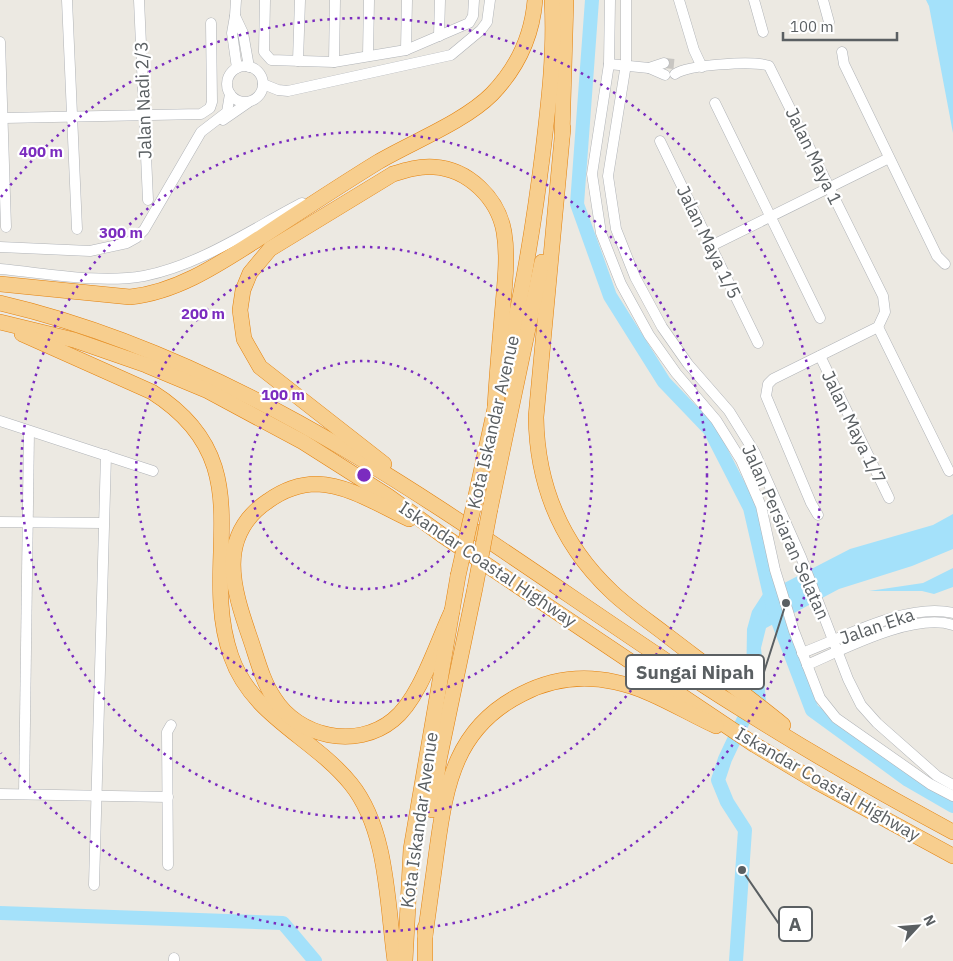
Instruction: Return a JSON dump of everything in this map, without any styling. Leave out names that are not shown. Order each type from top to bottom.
[{"type":"highway","points":[[0,284],[109,296],[148,295],[189,280],[226,259],[379,162],[469,111],[490,96],[516,63],[527,42],[534,17],[535,0]]},
{"type":"highway","name":"Kota Iskandar Avenue","points":[[405,961],[412,849],[458,576],[495,407],[519,312],[533,236],[551,81],[552,0]]},
{"type":"highway","name":"Kota Iskandar Avenue","points":[[424,961],[433,807],[438,770],[490,509],[532,312],[563,128],[566,0]]},
{"type":"highway","points":[[563,128],[536,417],[538,457],[549,499],[573,548],[598,579],[614,594],[758,705],[829,763]]},
{"type":"highway","points":[[445,511],[260,368],[244,339],[240,319],[241,300],[250,274],[263,255],[276,244],[393,174],[413,168],[433,167],[452,171],[468,179],[489,198],[499,215],[504,232],[506,262],[495,407]]},
{"type":"highway","name":"Iskandar Coastal Highway","points":[[0,303],[86,328],[153,351],[210,376],[289,416],[445,511],[674,666],[829,763],[953,832]]},
{"type":"highway","points":[[1,322],[24,336],[152,392],[168,402],[200,438],[216,474],[221,491],[223,528],[221,602],[224,629],[235,669],[253,696],[267,712],[335,767],[361,798],[377,834],[395,961]]},
{"type":"highway","name":"Iskandar Coastal Highway","points":[[1,322],[74,340],[146,365],[206,390],[310,446],[388,496],[442,535],[756,744],[816,781],[953,856]]},
{"type":"highway","points":[[442,535],[341,489],[318,484],[299,486],[268,501],[256,510],[245,523],[235,543],[232,561],[233,578],[247,627],[274,699],[296,721],[308,729],[330,736],[355,736],[371,732],[386,725],[399,715],[415,694],[452,611]]},
{"type":"highway","points":[[425,936],[443,798],[451,773],[463,748],[480,726],[498,709],[516,697],[540,686],[563,680],[586,679],[615,682],[642,690],[756,744]]},
{"type":"street","points":[[67,0],[77,230]]},
{"type":"street","name":"Jalan Nadi 2/3","points":[[139,0],[148,200]]},
{"type":"street","points":[[236,0],[232,33],[237,68]]},
{"type":"street","points":[[266,0],[264,52],[271,60],[334,62],[406,50],[439,36],[472,20],[474,0]]},
{"type":"street","points":[[298,61],[300,0]]},
{"type":"street","points":[[334,62],[335,0]]},
{"type":"street","points":[[368,56],[369,0]]},
{"type":"street","points":[[406,50],[407,0]]},
{"type":"street","points":[[439,36],[440,0]]},
{"type":"street","points":[[263,84],[278,90],[288,90],[451,55],[481,30],[488,16],[490,0]]},
{"type":"street","name":"Jalan Persiaran Selatan","points":[[610,0],[609,64],[592,174],[601,233],[621,284],[649,335],[676,373],[716,420],[741,460],[762,506],[776,570],[792,623],[820,698],[836,718],[930,784],[953,796]]},
{"type":"street","name":"Jalan Persiaran Selatan","points":[[626,0],[626,64],[608,176],[616,229],[635,277],[662,327],[688,364],[729,411],[755,453],[801,557],[848,679],[861,705],[877,723],[937,776],[953,785]]},
{"type":"street","points":[[679,0],[694,50],[702,67]]},
{"type":"street","points":[[754,0],[763,32]]},
{"type":"street","points":[[822,0],[829,22]]},
{"type":"street","points":[[235,16],[243,33],[249,67]]},
{"type":"street","points":[[4,118],[201,114],[210,108],[212,102],[211,23]]},
{"type":"street","points":[[0,42],[4,118],[6,227]]},
{"type":"street","points":[[842,52],[844,64],[889,158],[937,256],[945,264]]},
{"type":"street","name":"Jalan Maya 1","points":[[649,68],[664,63]]},
{"type":"street","name":"Jalan Maya 1","points":[[609,64],[626,64],[674,71],[755,63],[769,66],[883,296],[885,312],[878,327]]},
{"type":"street","points":[[0,247],[90,251],[136,238],[144,230],[198,137],[208,126],[227,112],[230,94],[227,83],[232,72],[237,68],[249,67],[259,73],[263,84],[259,96],[219,122],[208,126]]},
{"type":"street","points":[[230,94],[238,101],[249,102]]},
{"type":"street","points":[[715,103],[820,318]]},
{"type":"street","name":"Jalan Maya 1/5","points":[[660,141],[758,343]]},
{"type":"street","points":[[711,246],[830,189],[889,158]]},
{"type":"street","points":[[0,269],[104,278],[130,278],[157,273],[185,263],[232,240],[379,162]]},
{"type":"street","points":[[818,514],[811,503],[766,396],[766,390],[773,379],[878,327],[949,471]]},
{"type":"street","name":"Jalan Maya 1/7","points":[[820,356],[889,498]]},
{"type":"street","points":[[0,421],[153,471]]},
{"type":"street","points":[[24,794],[29,431]]},
{"type":"street","points":[[94,885],[102,523],[106,455]]},
{"type":"street","points":[[0,522],[102,523]]},
{"type":"street","name":"Jalan Eka","points":[[802,653],[904,614],[932,610],[953,613]]},
{"type":"street","points":[[823,616],[840,633],[857,632]]},
{"type":"street","name":"Jalan Eka","points":[[807,665],[913,624],[943,622],[953,625]]},
{"type":"street","points":[[848,679],[848,660],[854,648],[860,643]]},
{"type":"street","points":[[867,738],[877,723]]},
{"type":"street","points":[[168,865],[167,732],[171,725]]},
{"type":"street","points":[[0,794],[168,797]]},
{"type":"water","points":[[926,0],[953,0],[953,133],[929,6]]},
{"type":"water","points":[[953,514],[953,549],[912,566],[839,589],[766,628],[761,648],[766,701],[763,705],[746,692],[747,629],[752,611],[763,594],[850,549],[933,525]]},
{"type":"water","points":[[953,568],[953,587],[934,594],[922,591],[869,591],[923,583]]},
{"type":"waterway","points":[[592,0],[577,204],[610,296],[664,382],[710,430],[750,508],[773,608],[812,710],[908,780],[953,806]]},
{"type":"waterway","points":[[736,961],[745,830],[727,802],[718,780],[725,759],[751,704]]},
{"type":"waterway","points":[[0,913],[283,923],[315,961]]},
{"type":"tunnel","points":[[664,63],[675,64]]},
{"type":"place","name":"Sungai Nipah","points":[[786,603]]},
{"type":"place","name":"A","points":[[742,870]]}]
